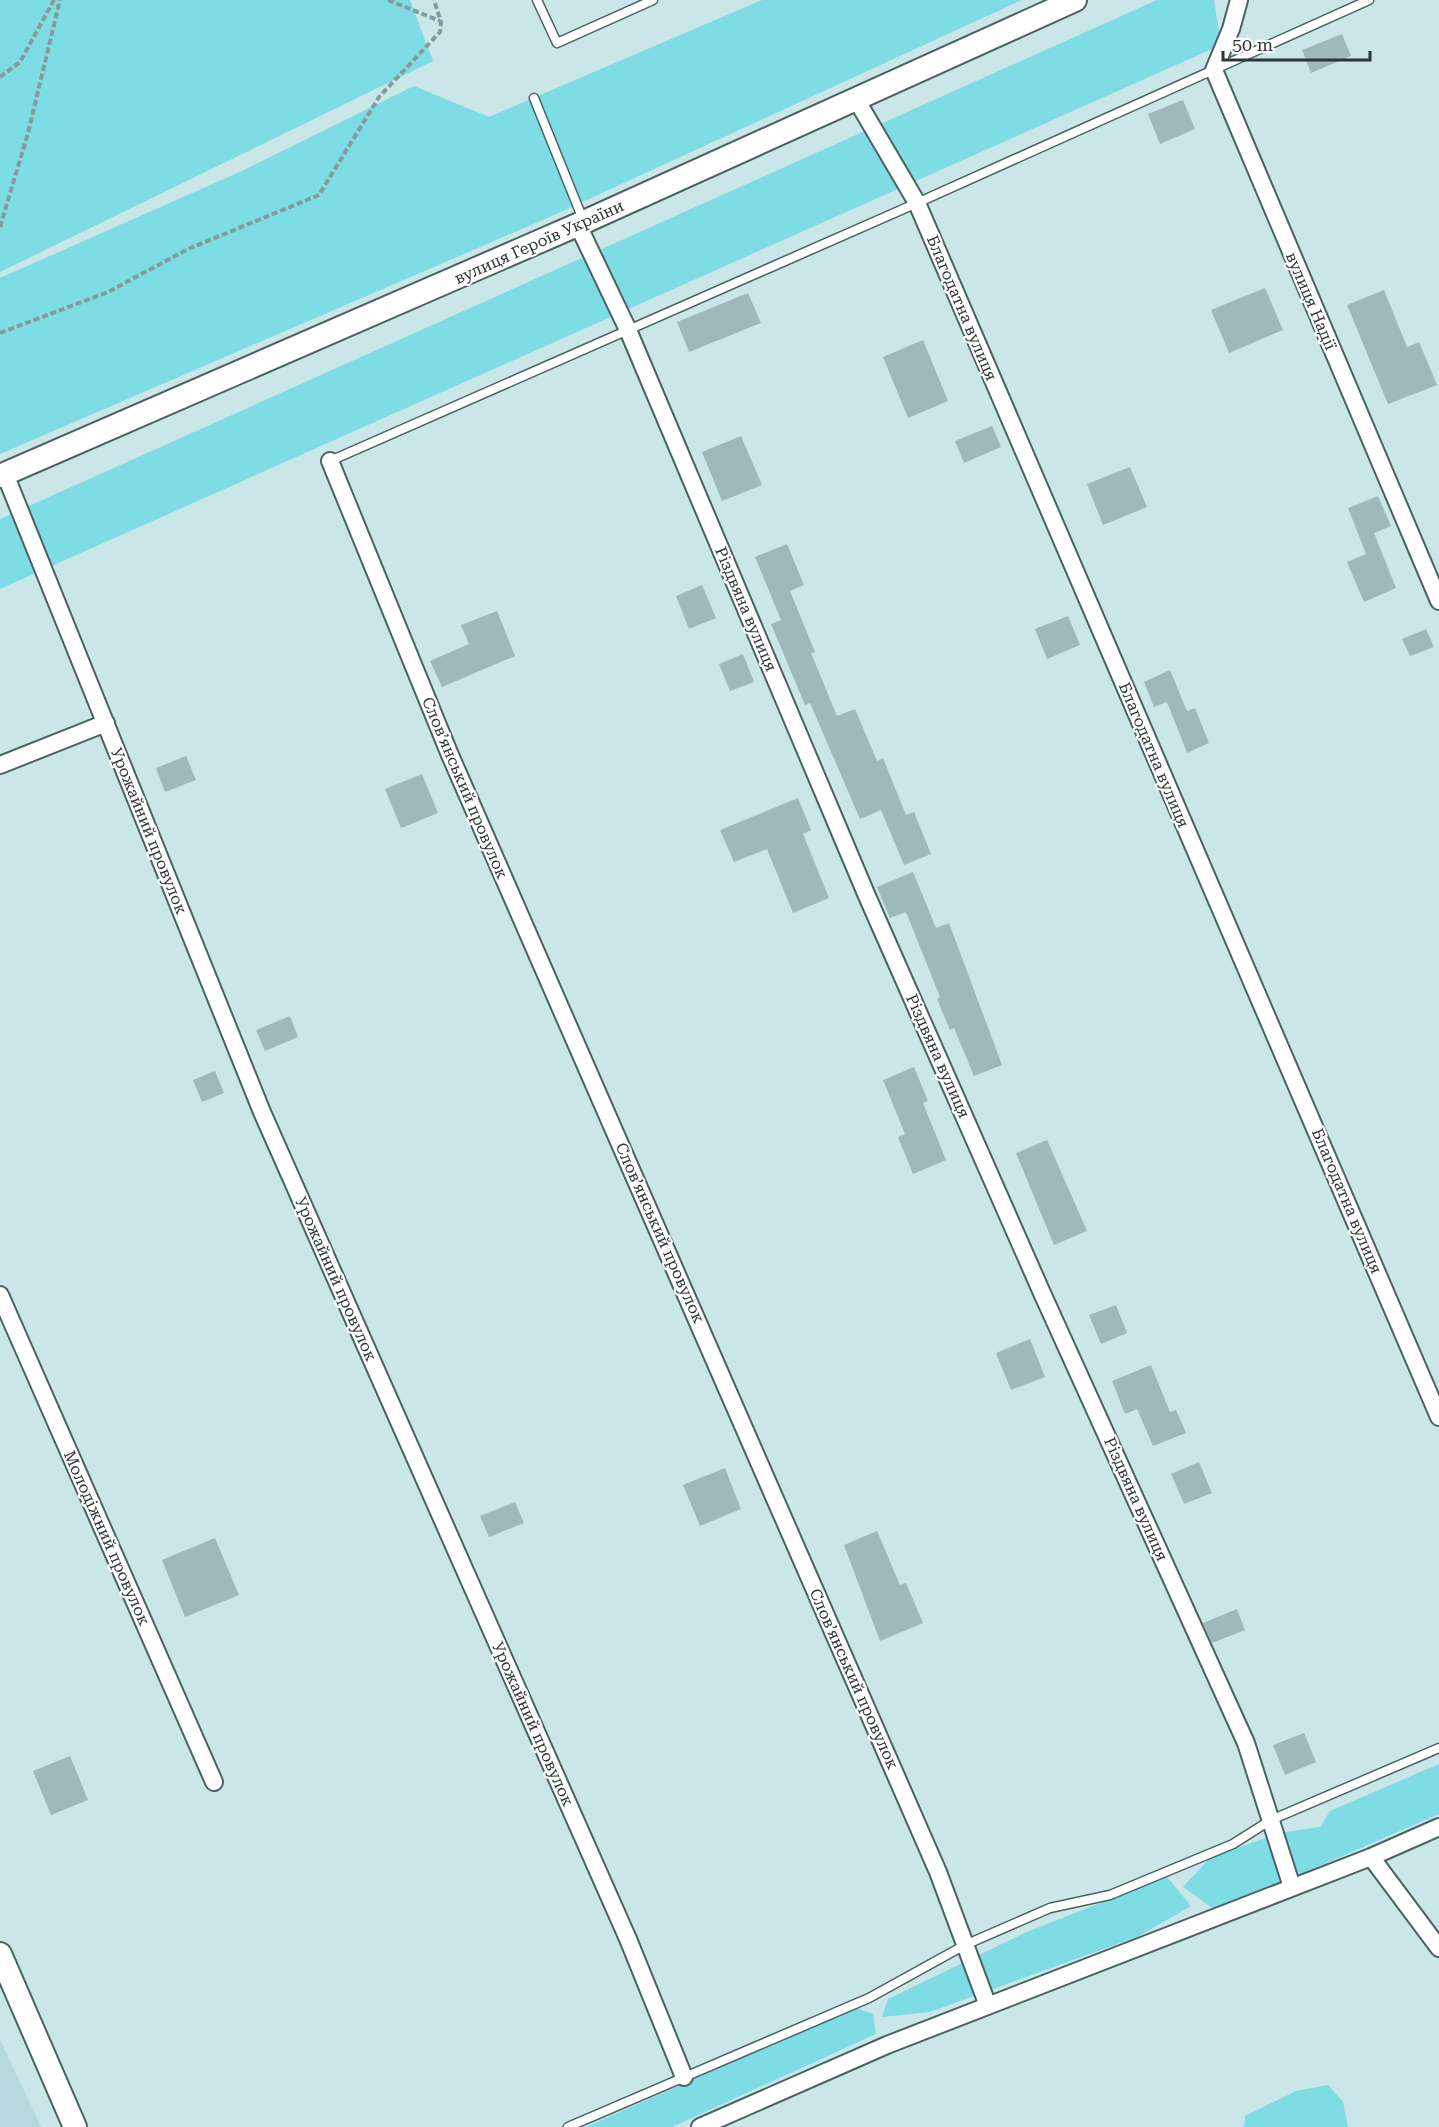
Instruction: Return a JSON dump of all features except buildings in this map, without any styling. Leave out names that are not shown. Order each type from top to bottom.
[{"type":"main road","name":"вулиця Героїв України","points":[[2,475],[581,224],[1076,0]]},
{"type":"main road","points":[[2,1959],[75,2127]]},
{"type":"street","points":[[1214,70],[1231,28],[1239,0]]},
{"type":"street","name":"вулиця Надії","points":[[1214,70],[1439,601]]},
{"type":"street","name":"Благодатна вулиця","points":[[856,99],[917,203],[1439,1417]]},
{"type":"street","name":"Різдвяна вулиця","points":[[581,224],[867,896],[1042,1293],[1246,1743],[1292,1887]]},
{"type":"street","name":"Словʼянський провулок","points":[[330,461],[450,755],[938,1872],[988,2006]]},
{"type":"street","name":"Урожайний провулок","points":[[2,475],[106,723],[262,1112],[628,1939],[684,2077]]},
{"type":"street","points":[[0,765],[106,723]]},
{"type":"street","name":"Молодіжний провулок","points":[[0,1295],[214,1782]]},
{"type":"street","points":[[700,2127],[887,2045],[1371,1857],[1439,1827]]},
{"type":"street","points":[[1371,1857],[1439,1948]]},
{"type":"lane","points":[[537,0],[556,43],[653,0]]},
{"type":"lane","points":[[330,461],[917,203],[1369,0]]},
{"type":"lane","points":[[534,98],[581,224]]},
{"type":"lane","points":[[568,2127],[869,1998],[965,1945],[1050,1908],[1110,1895],[1233,1844],[1270,1820],[1439,1748]]},
{"type":"path","points":[[0,77],[20,62],[54,0]]},
{"type":"path","points":[[0,227],[31,123],[60,0]]},
{"type":"path","points":[[388,0],[441,22]]},
{"type":"path","points":[[0,333],[108,292],[188,249],[319,195],[379,97],[440,32],[441,22],[434,0]]},
{"type":"shaded area","points":[[0,0],[410,0],[433,61],[0,272]]},
{"type":"shaded area","points":[[762,0],[1022,0],[552,216],[0,454],[0,278],[242,171],[414,86],[489,117]]},
{"type":"shaded area","points":[[1157,0],[1214,0],[1221,45],[0,589],[0,519]]},
{"type":"shaded area","points":[[1439,1764],[1439,1814],[1216,1911],[1183,1887],[1210,1858],[1279,1833],[1320,1827],[1330,1811]]},
{"type":"shaded area","points":[[1167,1877],[1191,1906],[1139,1936],[930,2012],[882,2017],[888,1999],[1029,1931]]},
{"type":"shaded area","points":[[856,2008],[873,2014],[876,2034],[672,2127],[586,2127]]},
{"type":"shaded area","points":[[0,2039],[41,2127],[0,2127]]},
{"type":"shaded area","points":[[1328,2085],[1343,2102],[1348,2127],[1244,2127],[1245,2116],[1296,2091]]}]
